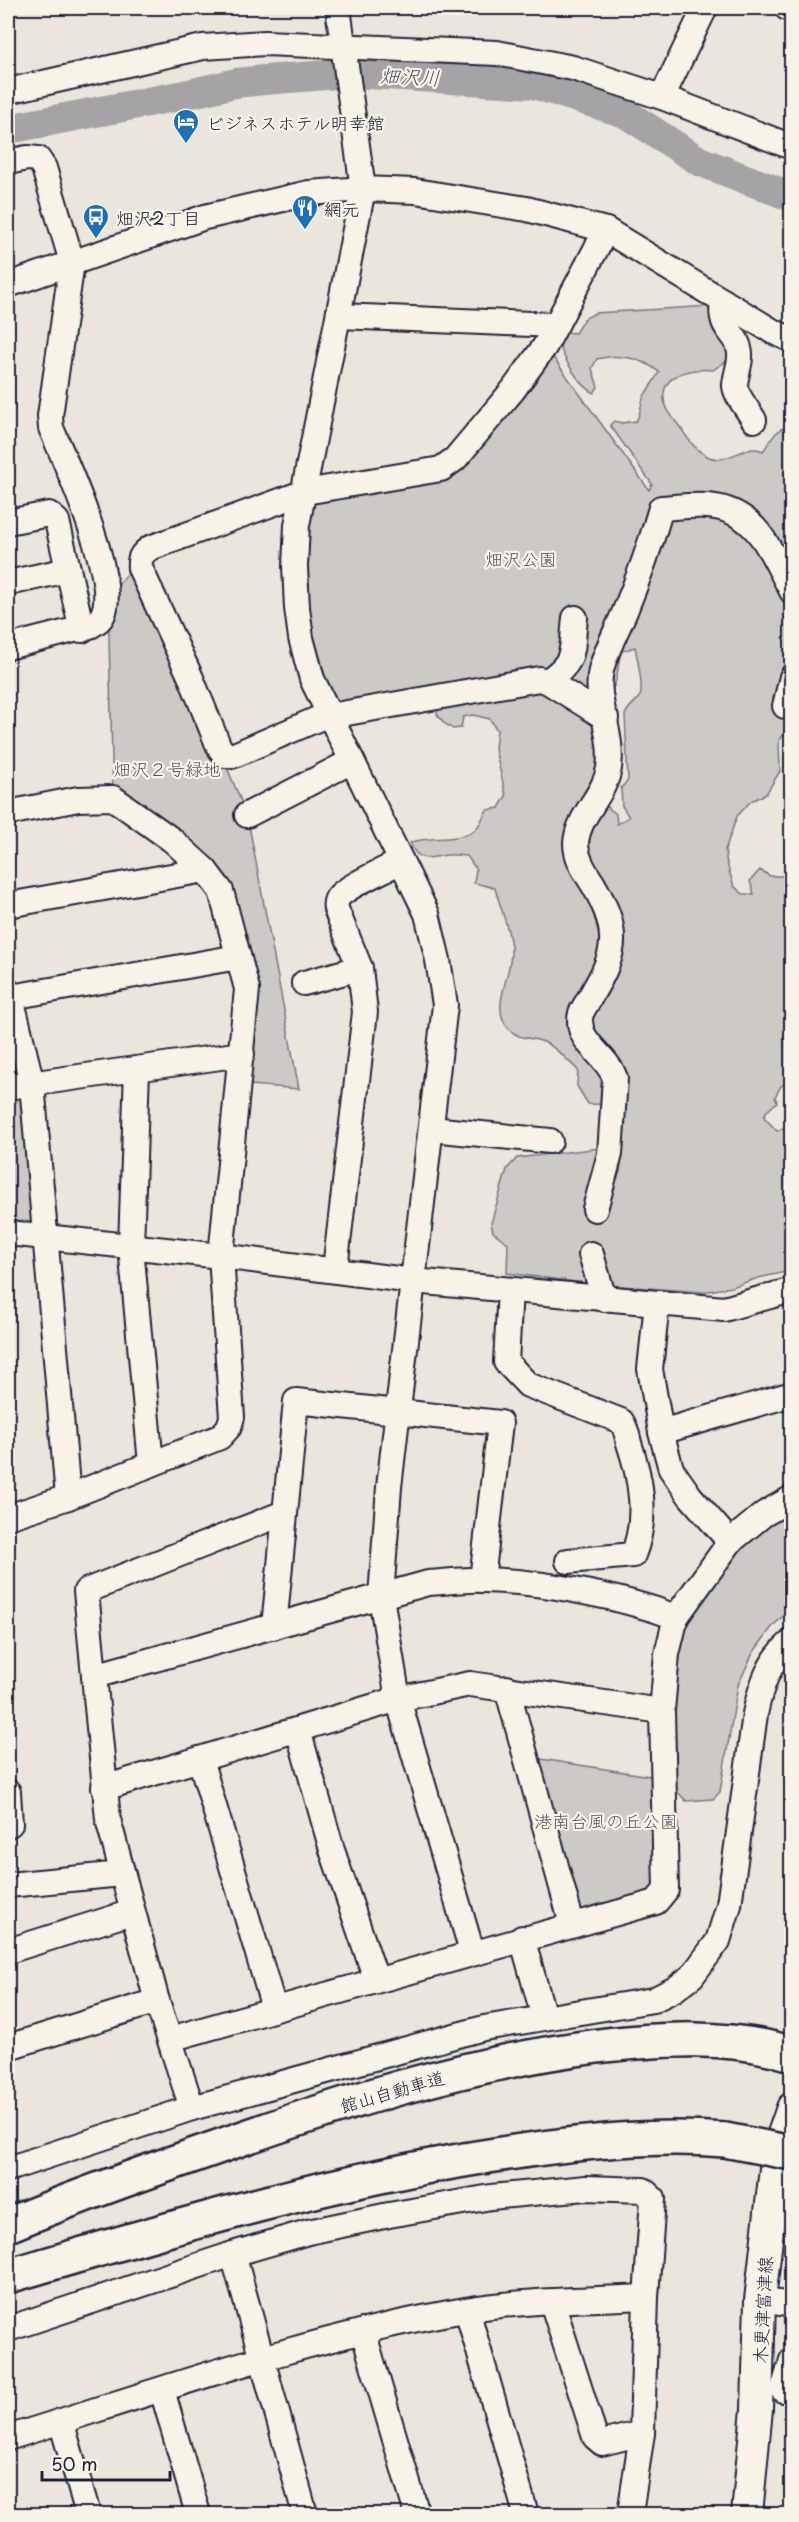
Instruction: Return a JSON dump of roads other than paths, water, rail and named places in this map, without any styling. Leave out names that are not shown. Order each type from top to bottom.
[{"type":"highway","name":"館山自動車道","points":[[8,2225],[64,2202],[278,2126],[414,2083],[503,2061],[581,2049],[663,2041],[735,2042],[792,2054]]},
{"type":"highway","points":[[8,2276],[274,2201],[454,2161],[567,2144],[641,2138],[725,2140],[792,2153]]},
{"type":"main road","name":"木更津富津線","points":[[747,2514],[757,2409],[760,2300],[777,2151],[792,2108]]},
{"type":"street","points":[[338,8],[363,189],[297,525],[294,566],[301,638],[312,679],[427,914],[438,960],[445,1005],[389,1487],[381,1597],[398,1699],[472,1952]]},
{"type":"street","points":[[662,97],[705,8]]},
{"type":"street","points":[[787,8],[792,10]]},
{"type":"street","points":[[8,91],[203,47],[265,43],[497,53],[573,68],[662,97],[792,147]]},
{"type":"street","points":[[8,162],[27,158],[38,159],[44,168],[72,262],[50,416],[51,428],[83,503],[108,597],[100,620],[81,630],[8,647]]},
{"type":"street","points":[[8,285],[205,217],[309,193],[363,189],[415,191],[527,209],[606,230],[772,331],[792,340]]},
{"type":"street","points":[[606,230],[545,346],[513,390],[455,459],[441,469],[305,492],[150,548],[142,554],[139,560],[140,568],[191,678],[219,747],[225,755],[232,756],[329,715],[524,681],[547,681],[606,718]]},
{"type":"street","points":[[723,301],[721,315],[723,322],[735,339],[740,354],[735,387],[754,420]]},
{"type":"street","points":[[339,316],[556,325]]},
{"type":"street","points":[[595,1209],[610,1154],[615,1078],[612,1069],[583,1037],[579,1029],[579,1020],[580,1013],[609,963],[613,944],[611,926],[601,898],[578,857],[576,842],[584,818],[600,792],[609,771],[610,746],[601,700],[601,669],[643,564],[661,508],[706,506],[725,508],[740,515],[758,531],[792,591]]},
{"type":"street","points":[[8,522],[49,514],[57,521],[81,630]]},
{"type":"street","points":[[8,583],[68,570]]},
{"type":"street","points":[[547,681],[570,661],[575,618]]},
{"type":"street","points":[[785,706],[792,677]]},
{"type":"street","points":[[247,815],[352,761]]},
{"type":"street","points":[[8,813],[78,799],[113,798],[172,840],[205,870],[221,891],[247,989],[221,1256],[232,1417],[229,1427],[220,1437],[68,1497],[8,1517]]},
{"type":"street","points":[[334,1269],[366,1012],[360,968],[335,902],[339,896],[401,861]]},
{"type":"street","points":[[8,906],[205,870]]},
{"type":"street","points":[[68,1497],[32,1084],[9,994],[238,957]]},
{"type":"street","points":[[304,983],[360,968]]},
{"type":"street","points":[[8,1087],[242,1054]]},
{"type":"street","points":[[137,1069],[131,1247],[151,1464]]},
{"type":"street","points":[[432,1129],[549,1142]]},
{"type":"street","points":[[8,1233],[334,1269],[413,1281],[724,1309],[792,1290]]},
{"type":"street","points":[[591,1254],[604,1299]]},
{"type":"street","points":[[510,1290],[506,1362],[528,1385],[621,1421],[636,1463],[642,1504],[633,1555],[568,1561]]},
{"type":"street","points":[[657,1303],[650,1369],[660,1432],[671,1469],[690,1496],[730,1542]]},
{"type":"street","points":[[660,1432],[792,1394]]},
{"type":"street","points":[[274,1627],[296,1401],[399,1410],[500,1423],[482,1580]]},
{"type":"street","points":[[170,2039],[376,1979],[656,1902],[666,1890],[662,1711],[667,1654],[676,1617],[730,1542],[764,1514],[792,1498]]},
{"type":"street","points":[[192,2108],[157,2001],[108,1819],[86,1591],[284,1513]]},
{"type":"street","points":[[94,1676],[428,1583],[482,1580],[523,1583],[652,1608],[676,1617]]},
{"type":"street","points":[[8,2169],[192,2108],[484,2028],[653,2000],[675,1989],[704,1963],[718,1941],[729,1905],[760,1692],[778,1654],[792,1641]]},
{"type":"street","points":[[104,1788],[398,1699],[470,1684],[662,1711]]},
{"type":"street","points":[[507,1688],[572,1924]]},
{"type":"street","points":[[298,1730],[332,1850],[376,1979]]},
{"type":"street","points":[[200,1760],[274,2008]]},
{"type":"street","points":[[8,1792],[10,1824],[8,1825]]},
{"type":"street","points":[[8,1886],[122,1874]]},
{"type":"street","points":[[8,1951],[132,1912]]},
{"type":"street","points":[[522,1938],[544,2017]]},
{"type":"street","points":[[8,2047],[157,2001]]},
{"type":"street","points":[[8,2329],[233,2253],[308,2232],[492,2197],[586,2188],[643,2190],[653,2199],[646,2298],[642,2433],[630,2514]]},
{"type":"street","points":[[233,2253],[305,2514]]},
{"type":"street","points":[[8,2438],[363,2331],[467,2310],[552,2302],[646,2298]]},
{"type":"street","points":[[760,2300],[792,2305]]},
{"type":"street","points":[[552,2302],[595,2437],[602,2443],[642,2433]]},
{"type":"street","points":[[467,2310],[526,2514]]},
{"type":"street","points":[[363,2331],[417,2514]]},
{"type":"street","points":[[783,2390],[792,2360]]},
{"type":"street","points":[[162,2390],[198,2514]]},
{"type":"street","points":[[61,2421],[88,2514]]},
{"type":"waterway","name":"畑沢川","points":[[8,129],[236,83],[264,80],[351,73],[533,84],[625,113],[699,161],[792,197]]},
{"type":"place","name":"ビジネスホテル明幸館","points":[[186,145]]},
{"type":"place","name":"網元","points":[[305,231]]},
{"type":"place","name":"畑沢2丁目","points":[[96,240]]},
{"type":"park label","name":"畑沢公園","points":[[521,558]]},
{"type":"park label","name":"畑沢２号緑地","points":[[167,768]]},
{"type":"park label","name":"港南台風の丘公園","points":[[606,1820]]}]
